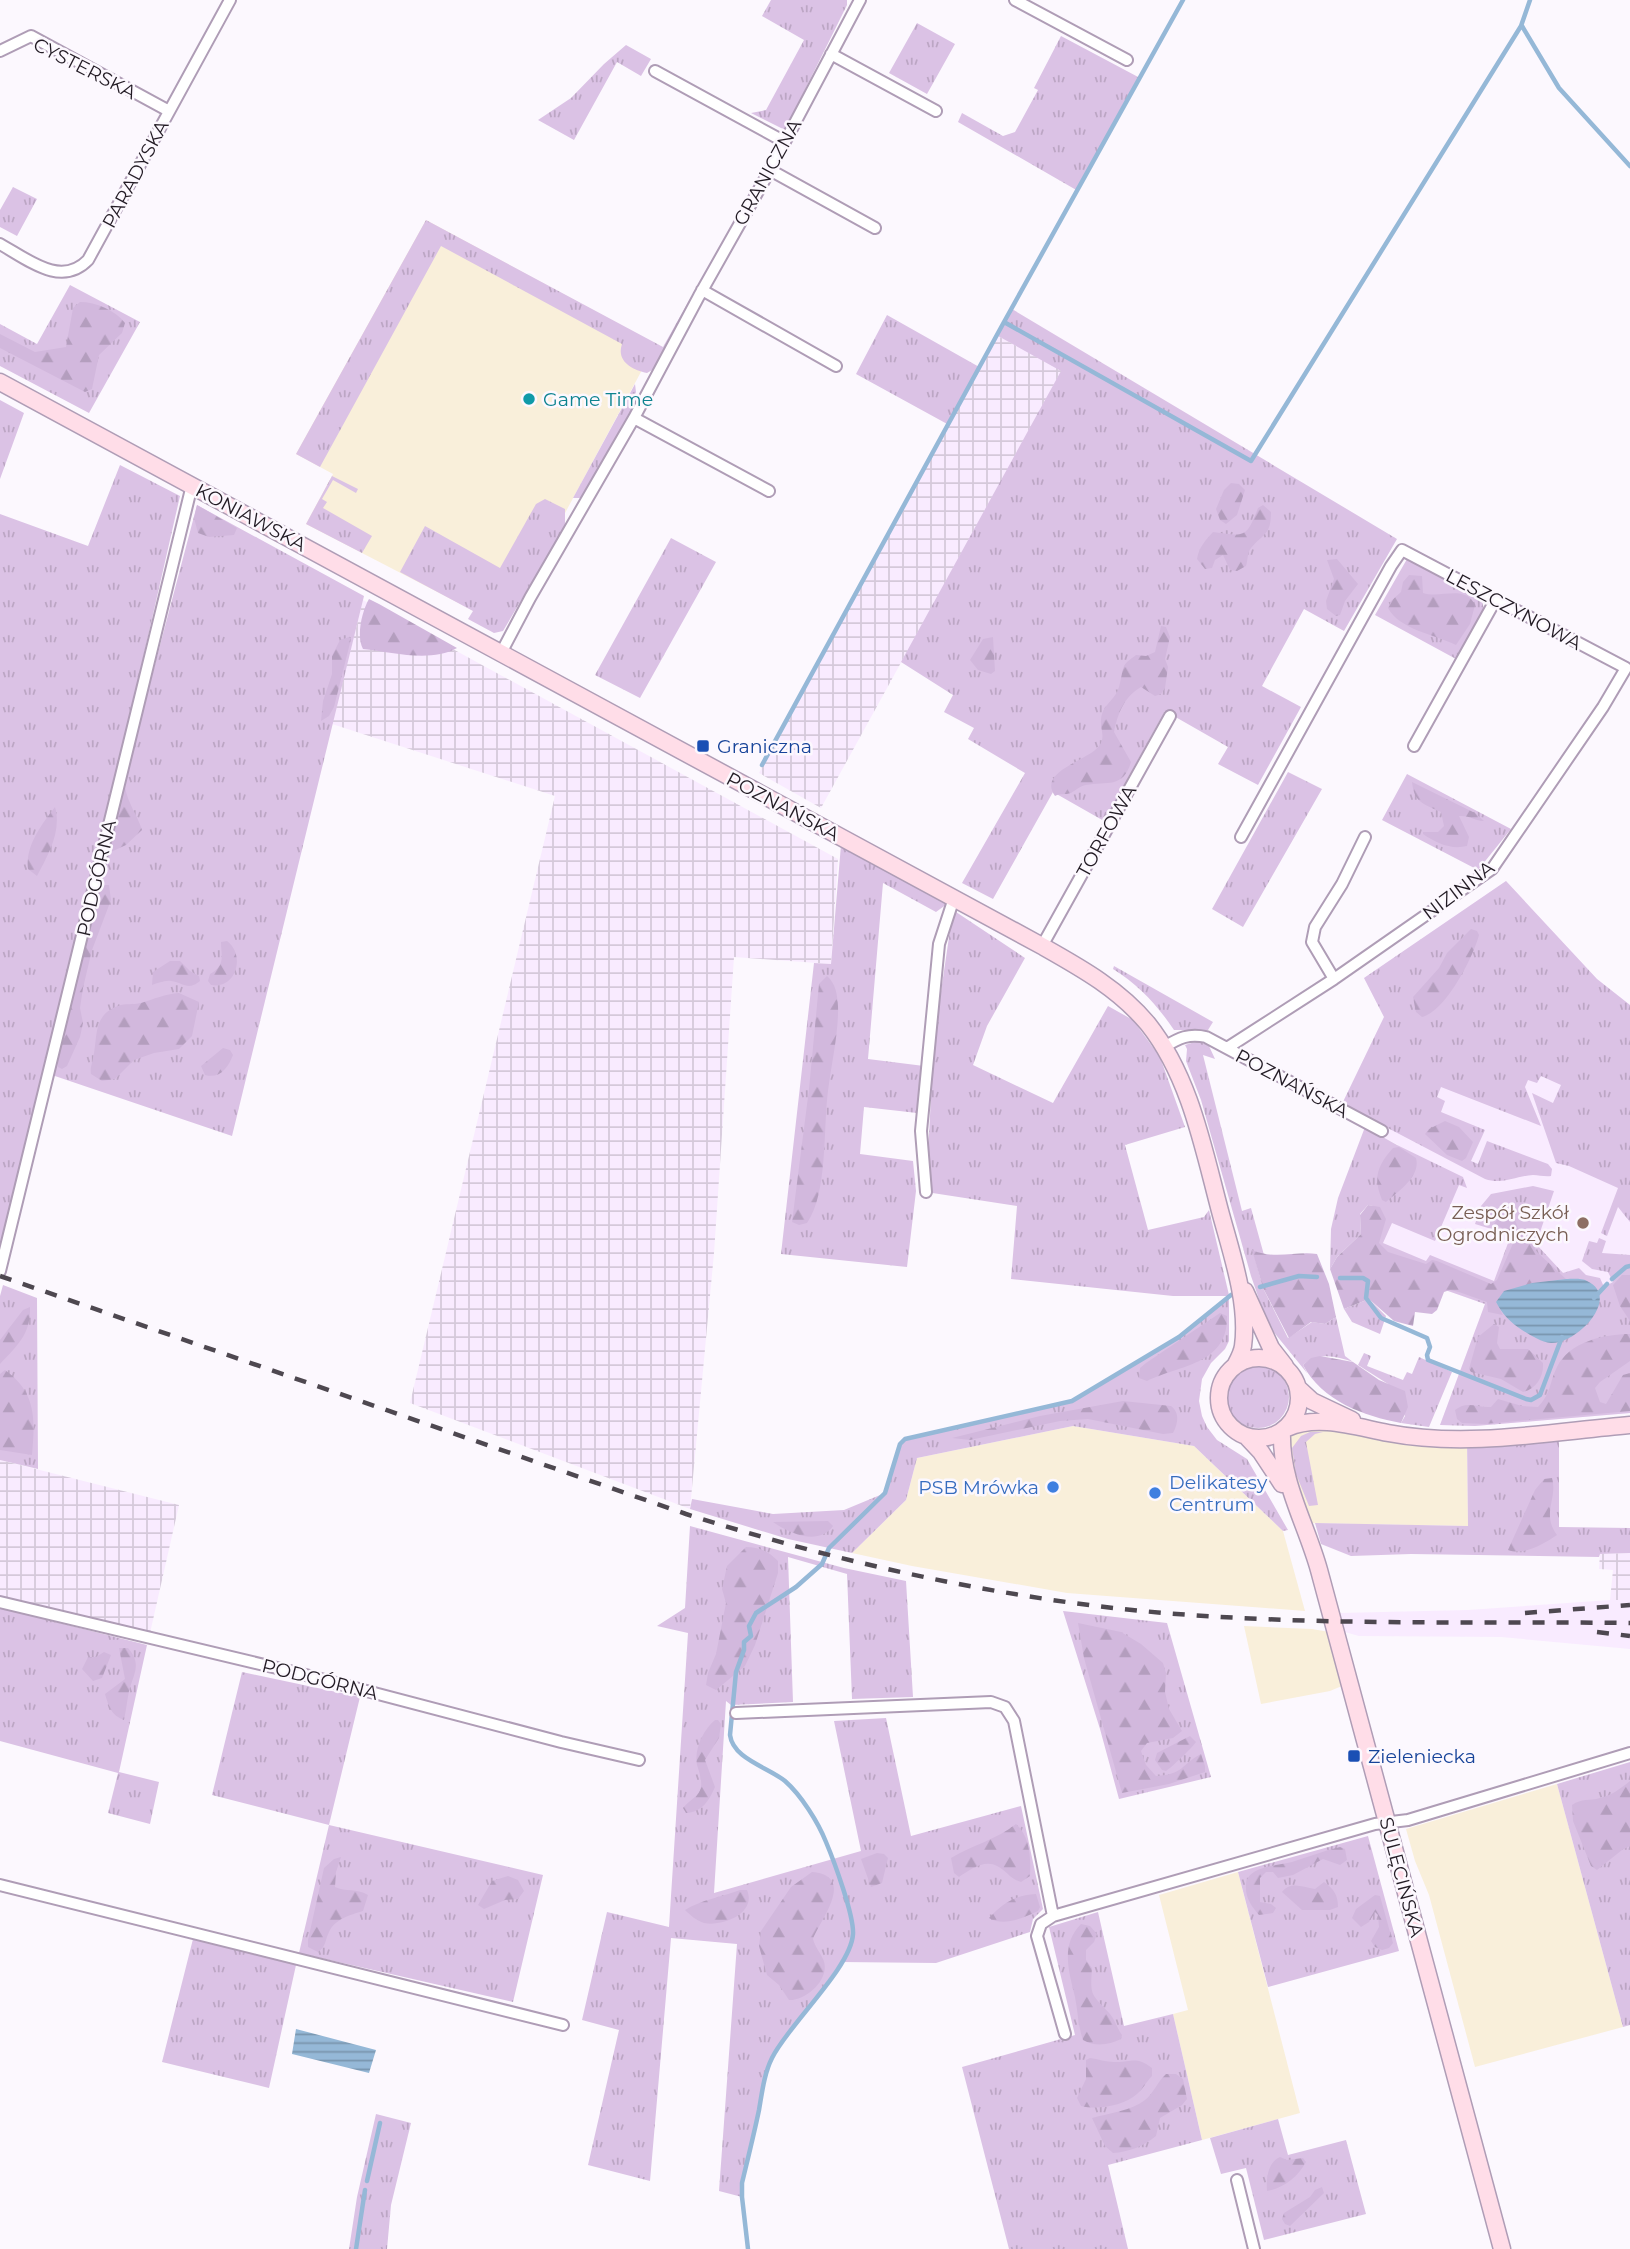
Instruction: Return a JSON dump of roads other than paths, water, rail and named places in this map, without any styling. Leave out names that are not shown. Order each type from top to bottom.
[{"type":"main road","name":"KONIAWSKA","points":[[0,382],[501,653]]},
{"type":"main road","name":"POZNAŃSKA","points":[[501,653],[1088,972],[1117,993],[1143,1018],[1164,1047],[1181,1080],[1236,1271],[1244,1328],[1243,1349],[1235,1366]]},
{"type":"main road","name":"POZNAŃSKA","points":[[1236,1271],[1271,1348],[1288,1371]]},
{"type":"main road","points":[[1390,1433],[1312,1401],[1299,1389],[1288,1371],[1274,1361],[1264,1359],[1243,1362],[1235,1366],[1222,1383],[1219,1402],[1221,1412],[1229,1425],[1246,1436],[1271,1436],[1308,1422],[1348,1425],[1390,1433],[1421,1438],[1461,1440],[1630,1425]]},
{"type":"main road","points":[[1285,1430],[1299,1411],[1299,1389]]},
{"type":"main road","name":"SULĘCIŃSKA","points":[[1285,1430],[1283,1463],[1320,1570],[1502,2249]]},
{"type":"main road","name":"SULĘCIŃSKA","points":[[1246,1436],[1273,1468],[1296,1507]]},
{"type":"street","name":"PARADYSKA","points":[[0,244],[55,272],[72,271],[84,264],[92,254],[230,0]]},
{"type":"street","name":"GRANICZNA","points":[[501,653],[634,418],[860,0]]},
{"type":"street","points":[[1015,0],[1126,60]]},
{"type":"street","name":"CYSTERSKA","points":[[0,51],[32,36],[169,111]]},
{"type":"street","points":[[831,54],[936,111]]},
{"type":"street","points":[[655,71],[785,142]]},
{"type":"street","points":[[770,170],[875,229]]},
{"type":"street","points":[[702,290],[836,366]]},
{"type":"street","points":[[634,418],[769,491]]},
{"type":"street","name":"PODGÓRNA","points":[[0,1270],[192,485]]},
{"type":"street","name":"LESZCZYNOWA","points":[[1241,837],[1402,550],[1626,668]]},
{"type":"street","points":[[1414,746],[1496,599]]},
{"type":"street","name":"NIZINNA","points":[[1227,1048],[1334,979],[1492,869],[1603,707],[1626,668]]},
{"type":"street","name":"TORFOWA","points":[[1042,946],[1170,716]]},
{"type":"street","points":[[1334,979],[1312,942],[1315,927],[1342,884],[1365,837]]},
{"type":"street","points":[[926,1192],[921,1131],[939,944],[954,898]]},
{"type":"street","name":"POZNAŃSKA","points":[[1164,1047],[1191,1035],[1206,1037],[1382,1131]]},
{"type":"street","name":"PODGÓRNA","points":[[0,1602],[298,1673],[639,1760]]},
{"type":"street","points":[[736,1713],[990,1702],[1005,1707],[1014,1721],[1053,1916]]},
{"type":"street","points":[[1065,2034],[1037,1936],[1041,1924],[1053,1916],[1387,1823],[1408,1820],[1630,1753]]},
{"type":"street","points":[[0,1885],[563,2025]]},
{"type":"street","points":[[1237,2180],[1254,2249]]},
{"type":"water","points":[[1566,1279],[1587,1281],[1597,1288],[1600,1298],[1598,1308],[1583,1328],[1561,1341],[1551,1343],[1528,1334],[1510,1321],[1496,1302],[1504,1291],[1532,1283]]},
{"type":"water","points":[[296,2029],[376,2050],[369,2073],[292,2054]]},
{"type":"waterway","points":[[1004,322],[1183,0]]},
{"type":"waterway","points":[[762,765],[1004,322],[1251,461],[1521,26],[1530,0]]},
{"type":"waterway","points":[[1522,26],[1559,88],[1630,166]]},
{"type":"waterway","points":[[1612,1279],[1630,1266]]},
{"type":"waterway","points":[[1260,1287],[1299,1276],[1317,1277]]},
{"type":"waterway","points":[[1340,1278],[1363,1278],[1368,1281],[1366,1298],[1381,1318],[1427,1338],[1430,1347],[1428,1360],[1526,1399],[1531,1400],[1540,1395],[1562,1337]]},
{"type":"waterway","points":[[1594,1298],[1607,1284]]},
{"type":"waterway","points":[[748,2249],[742,2183],[767,2070],[780,2045],[842,1963],[850,1948],[853,1934],[838,1874],[823,1834],[808,1809],[785,1781],[737,1750],[730,1735],[736,1672],[744,1642],[751,1636],[749,1626],[756,1613],[796,1587],[822,1564],[829,1548],[885,1493],[900,1444],[905,1439],[1072,1401],[1179,1337],[1231,1295]]},
{"type":"waterway","points":[[367,2181],[380,2123]]},
{"type":"waterway","points":[[356,2249],[365,2190]]},
{"type":"railway","points":[[0,1276],[686,1514],[791,1545],[897,1571],[1058,1601],[1177,1614],[1306,1621],[1630,1623]]},
{"type":"railway","points":[[1525,1613],[1630,1605]]},
{"type":"railway","points":[[1597,1632],[1630,1636]]},
{"type":"place","name":"Game Time","points":[[529,399]]},
{"type":"place","name":"Graniczna","points":[[703,746]]},
{"type":"place","name":"Zespół Szkół Ogrodniczych","points":[[1583,1223]]},
{"type":"place","name":"PSB Mrówka","points":[[1053,1487]]},
{"type":"place","name":"Delikatesy Centrum","points":[[1155,1493]]},
{"type":"place","name":"Zieleniecka","points":[[1354,1756]]}]
